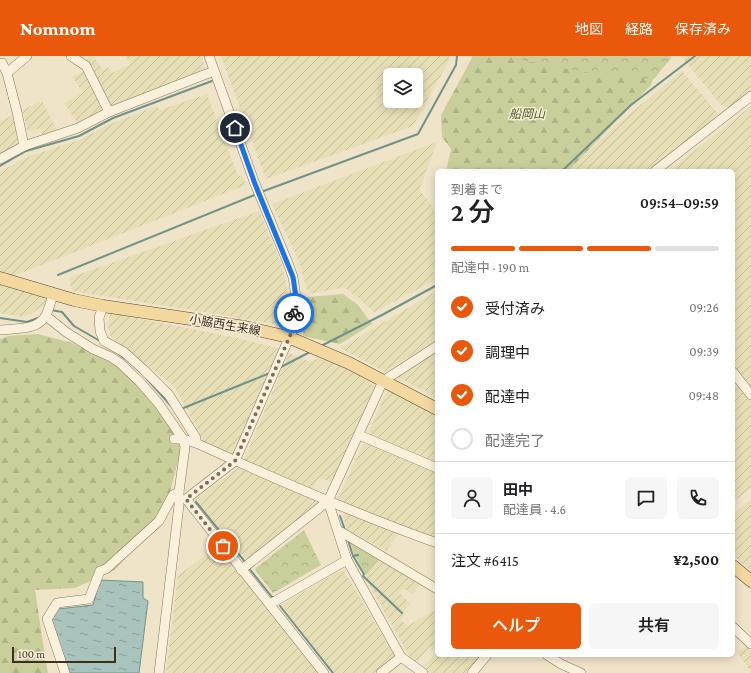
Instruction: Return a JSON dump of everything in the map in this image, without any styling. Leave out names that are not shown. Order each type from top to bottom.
[{"type":"main road","name":"小脇西生来線","points":[[0,278],[53,294],[103,306],[245,327],[288,337],[349,362],[435,408]]},
{"type":"main road","points":[[735,568],[751,581]]},
{"type":"street","points":[[7,73],[27,56]]},
{"type":"street","points":[[71,56],[86,66],[109,112]]},
{"type":"street","points":[[186,499],[235,461],[288,337],[293,329],[296,297],[293,277],[255,184],[209,56]]},
{"type":"street","points":[[0,64],[2,64],[7,73],[24,146]]},
{"type":"street","points":[[0,159],[24,146],[78,128],[109,112],[214,71]]},
{"type":"street","points":[[657,169],[751,96]]},
{"type":"street","points":[[0,330],[25,328],[36,325],[46,316],[53,294]]},
{"type":"street","points":[[103,306],[99,318],[100,331],[104,341],[124,352],[168,395],[196,438],[196,443]]},
{"type":"street","points":[[46,316],[70,335],[120,363],[160,404],[183,439],[185,447],[184,462],[179,492],[179,505],[159,673]]},
{"type":"street","points":[[241,570],[328,501],[383,381],[435,347]]},
{"type":"street","points":[[735,375],[751,395]]},
{"type":"street","points":[[359,435],[435,467]]},
{"type":"street","points":[[174,439],[183,439],[196,443],[328,501],[393,528],[435,542]]},
{"type":"street","points":[[179,492],[324,673]]},
{"type":"street","points":[[65,673],[47,619],[57,603],[89,600],[100,571],[106,569],[159,521],[173,495],[179,492]]},
{"type":"street","points":[[328,501],[347,560],[401,657],[423,673]]},
{"type":"street","points":[[338,530],[435,588]]},
{"type":"street","points":[[270,604],[347,560]]},
{"type":"street","points":[[735,629],[751,644]]},
{"type":"street","points":[[381,673],[401,657]]},
{"type":"street","points":[[472,673],[485,657]]},
{"type":"street","points":[[550,657],[561,664],[581,673]]},
{"type":"shaded area","points":[[93,56],[103,70],[108,67],[112,73],[130,64],[126,56],[201,56],[205,69],[80,127],[64,103],[83,92],[72,77],[91,68],[85,61]]},
{"type":"shaded area","points":[[221,56],[449,56],[449,61],[423,108],[423,68],[383,68],[383,108],[423,108],[413,126],[266,179]]},
{"type":"shaded area","points":[[681,56],[751,56],[751,91],[735,105],[727,107],[722,106]]},
{"type":"shaded area","points":[[682,71],[718,114],[714,117],[716,120],[655,169],[569,169],[620,122]]},
{"type":"shaded area","points":[[207,94],[238,176],[242,176],[246,185],[11,277],[0,273],[0,172],[27,157],[79,140],[108,125],[156,106],[160,110]]},
{"type":"shaded area","points":[[42,101],[59,134],[44,139],[40,128],[28,132],[22,110]]},
{"type":"shaded area","points":[[751,106],[751,488],[735,500],[735,169],[672,169]]},
{"type":"shaded area","points":[[18,113],[22,146],[0,158],[0,121]]},
{"type":"shaded area","points":[[437,142],[419,190],[433,207],[435,214],[435,268],[433,271],[435,280],[374,312],[345,287],[310,294],[307,290],[299,261],[272,204]]},
{"type":"shaded area","points":[[259,211],[282,266],[289,296],[285,326],[72,291],[69,278]]},
{"type":"shaded area","points":[[0,282],[46,299],[45,305],[23,317],[0,313]]},
{"type":"shaded area","points":[[435,292],[435,341],[385,372],[340,348]]},
{"type":"shaded area","points":[[110,313],[237,338],[284,350],[234,455],[205,444],[175,387],[111,337],[108,328]]},
{"type":"shaded area","points":[[435,352],[435,397],[396,376]]},
{"type":"shaded area","points":[[289,353],[310,362],[319,358],[346,368],[375,386],[332,482],[319,478],[312,488],[244,460]]},
{"type":"shaded area","points":[[387,391],[389,391],[435,414],[435,463],[371,435],[369,431]]},
{"type":"shaded area","points":[[365,440],[435,472],[435,537],[392,523],[337,501]]},
{"type":"shaded area","points":[[238,468],[322,504],[248,561],[195,500]]},
{"type":"shaded area","points":[[751,499],[751,570],[735,558],[735,512]]},
{"type":"shaded area","points":[[345,513],[400,532],[386,551],[347,529],[343,516]]},
{"type":"shaded area","points":[[217,546],[321,673],[166,673],[178,576]]},
{"type":"shaded area","points":[[382,558],[423,582],[412,594],[403,588],[399,593],[411,604],[403,612],[405,614],[400,620],[408,626],[434,610],[435,650],[429,647],[418,662],[411,659],[365,577]]},
{"type":"shaded area","points":[[340,571],[344,571],[395,657],[375,673],[334,673],[281,605]]},
{"type":"shaded area","points":[[750,645],[751,646],[751,673],[737,652]]},
{"type":"shaded area","points":[[435,653],[435,657],[481,657],[466,673],[430,673],[423,667]]},
{"type":"green space","name":"船岡山","points":[[472,56],[660,56],[651,85],[570,169],[446,169],[451,149],[442,137],[441,115]]},
{"type":"green space","points":[[521,56],[671,56],[671,58],[654,79],[595,74],[521,60]]},
{"type":"green space","points":[[343,294],[358,305],[372,324],[340,344],[303,336],[307,297]]},
{"type":"green space","points":[[38,334],[72,343],[115,365],[178,426],[180,454],[164,515],[115,570],[75,588],[35,590],[48,673],[0,673],[0,339],[9,336]]},
{"type":"green space","points":[[304,530],[321,565],[273,593],[255,570]]},
{"type":"green space","points":[[349,539],[381,558],[366,575],[355,556]]},
{"type":"water","points":[[100,580],[143,582],[143,598],[148,601],[139,673],[70,673],[51,621],[58,609],[93,605]]},
{"type":"waterway","points":[[261,192],[418,134],[456,65],[457,56]]},
{"type":"waterway","points":[[564,169],[631,105],[695,56]]},
{"type":"waterway","points":[[0,166],[26,151],[79,136],[113,118],[212,81]]},
{"type":"waterway","points":[[58,275],[257,194]]},
{"type":"waterway","points":[[321,346],[435,286]]},
{"type":"waterway","points":[[51,310],[62,312],[74,326],[100,341]]},
{"type":"waterway","points":[[0,318],[27,322],[38,318]]},
{"type":"waterway","points":[[279,368],[310,352]]},
{"type":"waterway","points":[[119,354],[128,361]]},
{"type":"waterway","points":[[181,409],[270,373]]},
{"type":"waterway","points":[[147,379],[172,407]]},
{"type":"waterway","points":[[196,502],[246,563]]},
{"type":"waterway","points":[[340,516],[345,530]]},
{"type":"waterway","points":[[348,540],[353,556],[364,574],[363,576],[402,613]]},
{"type":"waterway","points":[[353,556],[358,555]]},
{"type":"waterway","points":[[248,567],[272,597],[275,597]]},
{"type":"waterway","points":[[280,606],[333,673]]},
{"type":"way so far","points":[[223,546],[186,499],[235,461],[288,337],[293,329],[294,313]]},
{"type":"route","points":[[235,128],[255,184],[293,277],[296,297],[294,313]]}]
